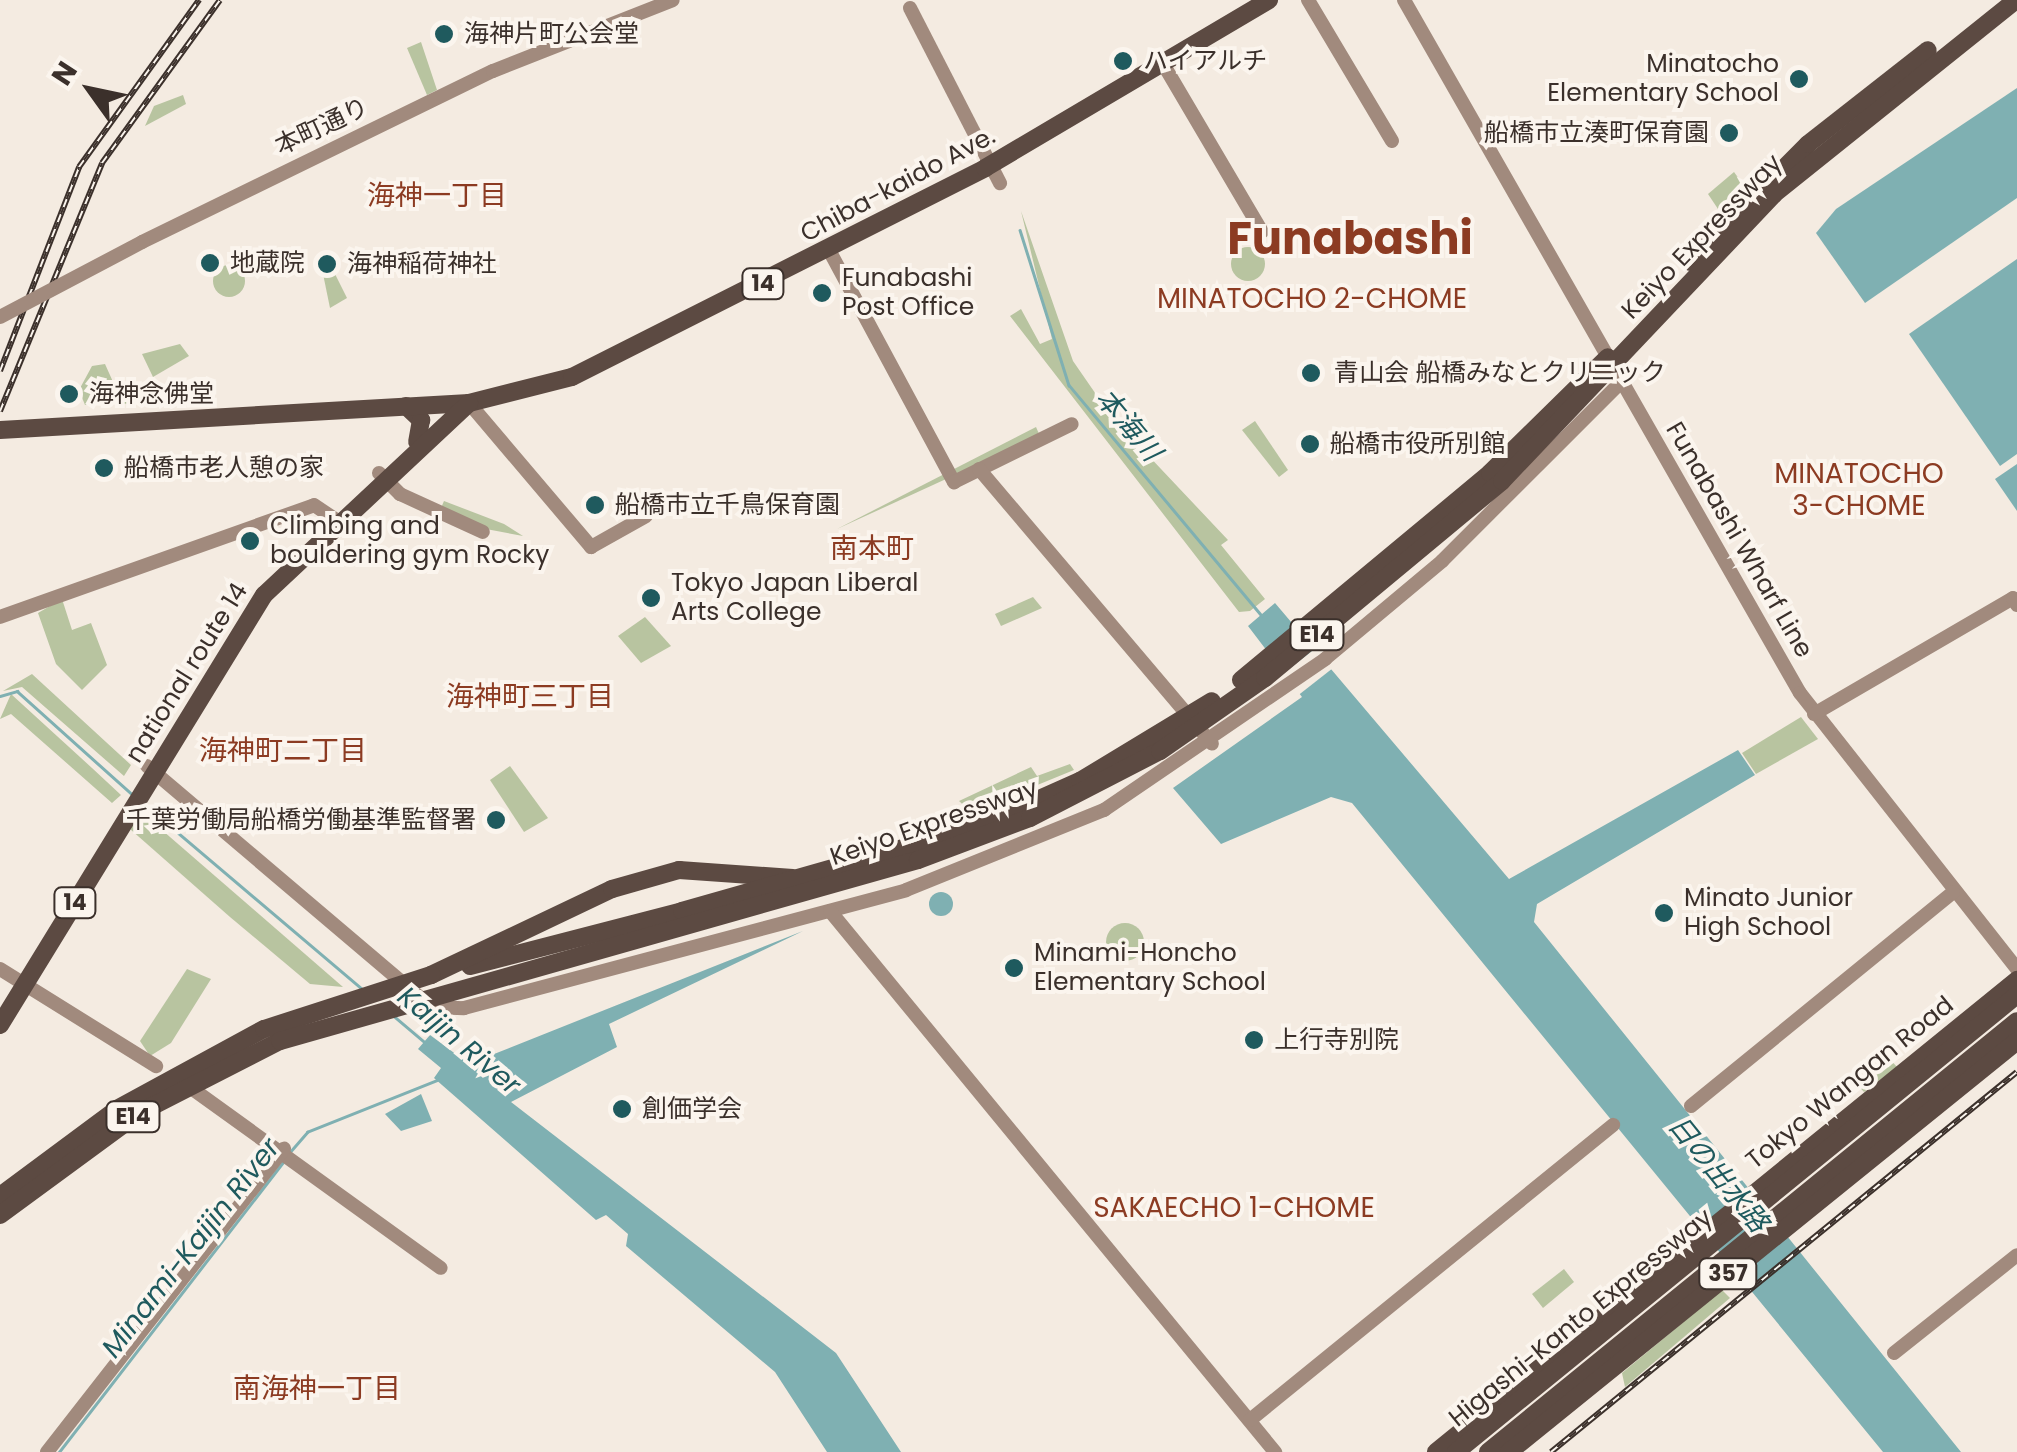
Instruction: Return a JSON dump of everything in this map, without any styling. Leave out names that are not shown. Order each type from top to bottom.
[{"type":"highway","name":"Chiba-kaido Ave.","points":[[8,430],[469,403],[572,377],[990,166],[1268,0]]},
{"type":"highway","name":"Keiyo Expressway","points":[[0,1196],[117,1109],[264,1029],[431,975],[805,879],[1026,806],[1159,737],[1257,668],[1548,422],[1808,144],[1996,0]]},
{"type":"highway","name":"Keiyo Expressway","points":[[0,1215],[139,1114],[280,1041],[918,860],[1030,818],[1160,752],[1265,678],[1502,481],[1774,194],[2016,0]]},
{"type":"highway","name":"national route 14","points":[[382,477],[417,442],[469,403]]},
{"type":"highway","name":"national route 14","points":[[13,977],[121,819],[264,595],[333,516],[469,403]]},
{"type":"highway","points":[[406,406],[421,420],[417,442]]},
{"type":"highway","points":[[431,975],[612,889],[679,870],[805,879]]},
{"type":"highway","name":"14","points":[[0,1004],[13,977]]},
{"type":"highway","name":"14","points":[[0,1025],[13,977]]},
{"type":"highway","name":"Tokyo Wangan Road","points":[[1436,1452],[2017,980]]},
{"type":"highway","name":"Higashi-Kanto Expressway","points":[[1456,1452],[2017,996]]},
{"type":"highway","name":"Higashi-Kanto Expressway","points":[[1488,1452],[2017,1022]]},
{"type":"highway","points":[[0,1179],[202,1050],[264,1029]]},
{"type":"highway","name":"357","points":[[1509,1452],[2017,1040]]},
{"type":"street","name":"本町通り","points":[[0,318],[142,242],[493,71],[673,0]]},
{"type":"street","points":[[1308,0],[1392,141]]},
{"type":"street","name":"Funabashi Wharf Line","points":[[1404,0],[1814,714],[2017,969]]},
{"type":"street","points":[[910,8],[1000,183]]},
{"type":"street","points":[[1162,62],[1262,232]]},
{"type":"street","points":[[829,250],[954,482],[1072,424]]},
{"type":"street","points":[[146,776],[439,1011],[830,911],[1032,844],[1212,744],[1290,688],[1442,560],[1622,381]]},
{"type":"street","points":[[469,403],[590,547],[646,516]]},
{"type":"street","points":[[979,469],[1212,744]]},
{"type":"street","points":[[382,477],[483,532]]},
{"type":"street","points":[[0,617],[314,504],[333,516]]},
{"type":"street","points":[[1814,714],[2013,598],[2017,605]]},
{"type":"street","points":[[1690,1106],[1953,892]]},
{"type":"street","points":[[830,911],[1276,1452]]},
{"type":"street","points":[[13,977],[156,1066]]},
{"type":"street","points":[[194,1090],[284,1149],[441,1268]]},
{"type":"street","points":[[1250,1420],[1613,1125]]},
{"type":"street","points":[[47,1452],[284,1149]]},
{"type":"street","points":[[1894,1353],[2017,1255]]},
{"type":"green space","points":[[421,42],[437,90],[427,95],[407,48]]},
{"type":"green space","points":[[183,95],[186,104],[145,126],[154,106]]},
{"type":"green space","points":[[1734,172],[1742,183],[1718,209],[1708,194]]},
{"type":"green space","points":[[1021,211],[1073,361],[1111,416],[1228,540],[1221,545],[1265,599],[1250,611],[1239,612],[1010,316],[1021,309],[1040,344],[1052,339]]},
{"type":"green space","points":[[1248,247],[1260,252],[1265,264],[1260,276],[1248,281],[1236,276],[1231,264],[1236,252]]},
{"type":"green space","points":[[229,265],[240,270],[245,281],[240,292],[229,297],[218,292],[213,281],[218,270]]},
{"type":"green space","points":[[331,266],[347,298],[330,308],[322,269]]},
{"type":"green space","points":[[180,344],[189,356],[153,377],[142,354]]},
{"type":"green space","points":[[105,364],[118,393],[139,382],[149,403],[85,405],[79,390],[92,366]]},
{"type":"green space","points":[[1255,421],[1288,470],[1279,477],[1242,430]]},
{"type":"green space","points":[[1036,427],[1040,436],[837,529]]},
{"type":"green space","points":[[444,501],[504,524],[523,536],[486,529],[441,508]]},
{"type":"green space","points":[[1033,597],[1042,608],[1001,626],[995,614]]},
{"type":"green space","points":[[62,599],[72,630],[91,623],[107,665],[82,690],[56,664],[38,613]]},
{"type":"green space","points":[[645,617],[671,646],[641,663],[618,636]]},
{"type":"green space","points":[[32,674],[131,765],[124,776],[22,687],[3,691]]},
{"type":"green space","points":[[11,694],[121,795],[112,803],[11,714],[0,719]]},
{"type":"green space","points":[[1801,717],[1818,739],[1756,774],[1742,753]]},
{"type":"green space","points":[[1070,764],[1074,770],[971,812],[959,801],[1031,767],[1037,776]]},
{"type":"green space","points":[[510,766],[548,818],[524,832],[490,780]]},
{"type":"green space","points":[[140,811],[343,987],[310,984],[230,917],[130,829]]},
{"type":"green space","points":[[1125,923],[1139,928],[1144,942],[1139,956],[1125,961],[1111,956],[1106,942],[1111,928]]},
{"type":"green space","points":[[187,969],[211,979],[171,1043],[150,1056],[140,1041]]},
{"type":"green space","points":[[1888,1057],[1897,1067],[1864,1092],[1856,1083]]},
{"type":"green space","points":[[1564,1269],[1574,1282],[1543,1308],[1532,1294]]},
{"type":"green space","points":[[1722,1290],[1730,1298],[1625,1387],[1622,1373]]},
{"type":"water","points":[[2017,88],[2017,198],[1865,303],[1816,233],[1836,209]]},
{"type":"water","points":[[2017,259],[2017,454],[2000,466],[1909,334]]},
{"type":"water","points":[[2017,464],[2017,511],[1995,479]]},
{"type":"water","name":"日の出水路","points":[[1275,603],[1509,879],[1738,750],[1755,775],[1537,904],[1534,922],[1961,1452],[1883,1452],[1352,803],[1331,797],[1221,844],[1173,788],[1302,697],[1248,626]]},
{"type":"water","points":[[941,892],[953,904],[941,916],[929,904]]},
{"type":"water","points":[[803,931],[609,1024],[617,1047],[511,1102],[836,1353],[901,1452],[827,1452],[775,1372],[626,1246],[628,1234],[606,1215],[596,1220],[434,1078],[441,1068],[418,1049],[430,1035],[465,1061],[489,1056]]},
{"type":"water","points":[[421,1094],[432,1121],[401,1131],[385,1114]]},
{"type":"pier","points":[[1316,648],[1333,668],[1296,697],[1280,676]]},
{"type":"waterway","name":"本海川","points":[[1020,230],[1069,385],[1262,616]]},
{"type":"waterway","name":"Kaijin River","points":[[0,696],[17,691],[133,795]]},
{"type":"waterway","name":"Kaijin River","points":[[143,803],[362,989]]},
{"type":"waterway","name":"Kaijin River","points":[[395,1017],[427,1044]]},
{"type":"waterway","name":"Minami-Kaijin River","points":[[289,1153],[307,1132],[437,1080]]},
{"type":"waterway","name":"Minami-Kaijin River","points":[[59,1452],[285,1160]]},
{"type":"railway","points":[[0,371],[79,167],[199,0]]},
{"type":"railway","points":[[0,411],[102,163],[220,0]]},
{"type":"railway","points":[[1551,1452],[2017,1072]]},
{"type":"place","name":"海神片町公会堂","points":[[444,34]]},
{"type":"place","name":"ハイアルチ","points":[[1123,61]]},
{"type":"place","name":"Minatocho Elementary School","points":[[1799,79]]},
{"type":"place","name":"船橋市立湊町保育園","points":[[1729,133]]},
{"type":"place","name":"地蔵院","points":[[210,263]]},
{"type":"place","name":"海神稲荷神社","points":[[327,264]]},
{"type":"place","name":"Funabashi Post Office","points":[[822,293]]},
{"type":"place","name":"青山会 船橋みなとクリニック","points":[[1311,373]]},
{"type":"place","name":"海神念佛堂","points":[[69,394]]},
{"type":"place","name":"船橋市役所別館","points":[[1310,444]]},
{"type":"place","name":"船橋市老人憩の家","points":[[104,468]]},
{"type":"place","name":"船橋市立千鳥保育園","points":[[595,505]]},
{"type":"place","name":"Climbing and bouldering gym Rocky","points":[[250,541]]},
{"type":"place","name":"Tokyo Japan Liberal Arts College","points":[[651,598]]},
{"type":"place","name":"千葉労働局船橋労働基準監督署","points":[[496,820]]},
{"type":"place","name":"Minato Junior High School","points":[[1664,913]]},
{"type":"place","name":"Minami-Honcho Elementary School","points":[[1014,968]]},
{"type":"place","name":"上行寺別院","points":[[1254,1040]]},
{"type":"place","name":"創価学会","points":[[622,1109]]},
{"type":"district","name":"海神一丁目","points":[[437,196]]},
{"type":"district","name":"Funabashi","points":[[1350,239]]},
{"type":"district","name":"MINATOCHO 2-CHOME","points":[[1312,299]]},
{"type":"district","name":"MINATOCHO 3-CHOME","points":[[1859,490]]},
{"type":"district","name":"南本町","points":[[872,549]]},
{"type":"district","name":"海神町三丁目","points":[[530,697]]},
{"type":"district","name":"海神町二丁目","points":[[283,751]]},
{"type":"district","name":"SAKAECHO 1-CHOME","points":[[1234,1208]]},
{"type":"district","name":"南海神一丁目","points":[[317,1389]]}]
